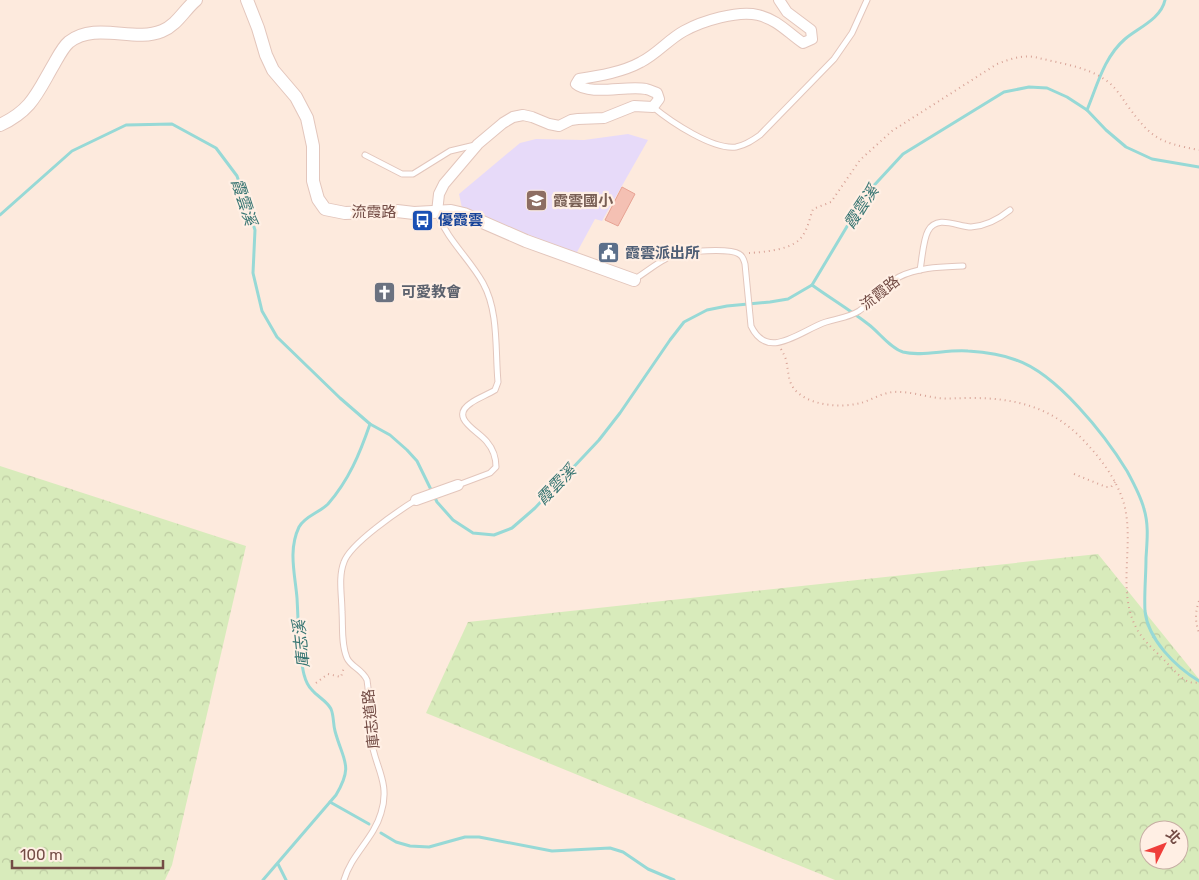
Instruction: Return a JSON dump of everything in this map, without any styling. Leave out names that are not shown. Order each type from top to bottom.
[{"type":"street","points":[[0,125],[16,117],[32,102],[68,42],[85,33],[148,34],[162,31],[175,23],[196,0]]},
{"type":"street","name":"流霞路","points":[[246,0],[273,70],[296,97],[307,118],[313,146],[313,181],[318,199],[325,209],[346,213],[451,211],[464,214],[526,242],[634,280]]},
{"type":"street","points":[[437,212],[439,194],[444,184],[478,144],[513,117],[523,115],[559,126],[578,118],[604,118],[634,106],[653,106],[659,99],[657,93],[645,89],[596,89],[578,86],[576,81],[579,79],[609,74],[640,63],[684,31],[714,19],[744,14],[757,15],[776,22],[803,42],[808,42],[812,39],[811,30],[787,12],[779,0]]},
{"type":"street","points":[[416,500],[458,484]]},
{"type":"lane","points":[[653,106],[663,115],[711,142],[724,147],[749,143],[760,135],[834,59],[852,33],[867,0]]},
{"type":"lane","points":[[364,156],[402,174],[413,174],[450,151],[478,144]]},
{"type":"lane","points":[[920,270],[928,232],[933,226],[947,222],[973,227],[992,222],[1010,210]]},
{"type":"lane","points":[[437,212],[449,239],[483,283],[490,298],[493,314],[498,382],[495,390],[470,404],[464,410],[463,417],[467,424],[486,440],[492,448],[496,467],[490,473],[458,484]]},
{"type":"lane","name":"流霞路","points":[[634,280],[673,255],[687,251],[723,251],[739,254]]},
{"type":"lane","points":[[739,254],[743,257],[745,264],[751,326],[755,334],[763,341],[778,343]]},
{"type":"lane","name":"流霞路","points":[[778,343],[827,322],[846,318],[860,310],[898,277],[920,270],[963,266]]},
{"type":"lane","points":[[346,657],[341,579],[344,562],[350,550],[416,500]]},
{"type":"lane","name":"庫志道路","points":[[344,880],[354,859],[377,824],[382,812],[385,794],[371,738],[367,680],[364,673],[350,663],[346,657]]},
{"type":"path","points":[[739,254],[776,250],[799,241],[803,236],[813,209],[831,202],[860,160],[892,131],[997,64],[1014,58],[1035,57],[1099,76],[1106,80],[1119,94],[1151,134],[1161,140],[1199,150]]},
{"type":"path","points":[[778,343],[786,360],[790,384],[796,392],[822,404],[842,406],[859,403],[890,392],[938,398],[1013,400],[1043,410],[1070,428],[1088,444],[1115,482],[1125,507],[1128,527],[1128,604],[1137,630],[1180,677],[1193,683],[1199,682]]},
{"type":"path","points":[[1074,474],[1106,487],[1111,487],[1115,482]]},
{"type":"path","points":[[1199,601],[1196,610],[1196,623],[1199,633]]},
{"type":"path","points":[[316,683],[328,674],[341,676],[346,657]]},
{"type":"shaded area","name":"霞雲國小","points":[[628,134],[648,140],[602,221],[595,219],[576,254],[462,208],[459,194],[520,143],[536,139],[584,140]]},
{"type":"green space","points":[[0,466],[246,546],[172,865],[165,880],[0,880]]},
{"type":"green space","points":[[1098,554],[1199,679],[1199,880],[835,880],[426,713],[468,622]]},
{"type":"building","points":[[622,187],[635,194],[618,226],[605,220]]},
{"type":"waterway","points":[[1087,110],[1106,63],[1112,54],[1125,39],[1159,13],[1165,0]]},
{"type":"waterway","name":"霞雲溪","points":[[0,215],[72,151],[126,125],[172,124],[216,148],[237,176],[255,230],[253,273],[262,311],[277,337],[340,398],[370,424],[390,435],[407,450],[417,461],[437,502],[453,520],[473,533],[494,535],[512,528],[535,508],[599,440],[684,322],[707,310],[788,299],[812,285],[867,193],[903,154],[1004,92],[1029,87],[1047,88],[1067,97],[1087,110],[1126,147],[1152,159],[1199,167]]},
{"type":"waterway","points":[[812,285],[872,327],[898,350],[918,354],[974,351],[1010,358],[1032,367],[1048,378],[1079,407],[1118,456],[1143,504],[1147,521],[1145,611],[1151,632],[1164,652],[1199,681]]},
{"type":"waterway","name":"庫志溪","points":[[263,880],[336,795],[345,777],[344,757],[335,731],[333,714],[327,704],[309,686],[303,670],[299,641],[293,553],[299,527],[305,520],[328,504],[342,485],[358,456],[370,424]]},
{"type":"waterway","points":[[330,802],[369,824]]},
{"type":"waterway","points":[[381,833],[396,842],[410,846],[429,847],[465,837],[479,837],[552,851],[610,848],[623,852],[648,869],[674,880]]},
{"type":"waterway","points":[[278,864],[286,880]]},
{"type":"place","name":"霞雲國小","points":[[537,201]]},
{"type":"place","name":"優霞雲","points":[[422,220]]},
{"type":"place","name":"霞雲派出所","points":[[609,253]]},
{"type":"place","name":"可愛教會","points":[[385,292]]}]
